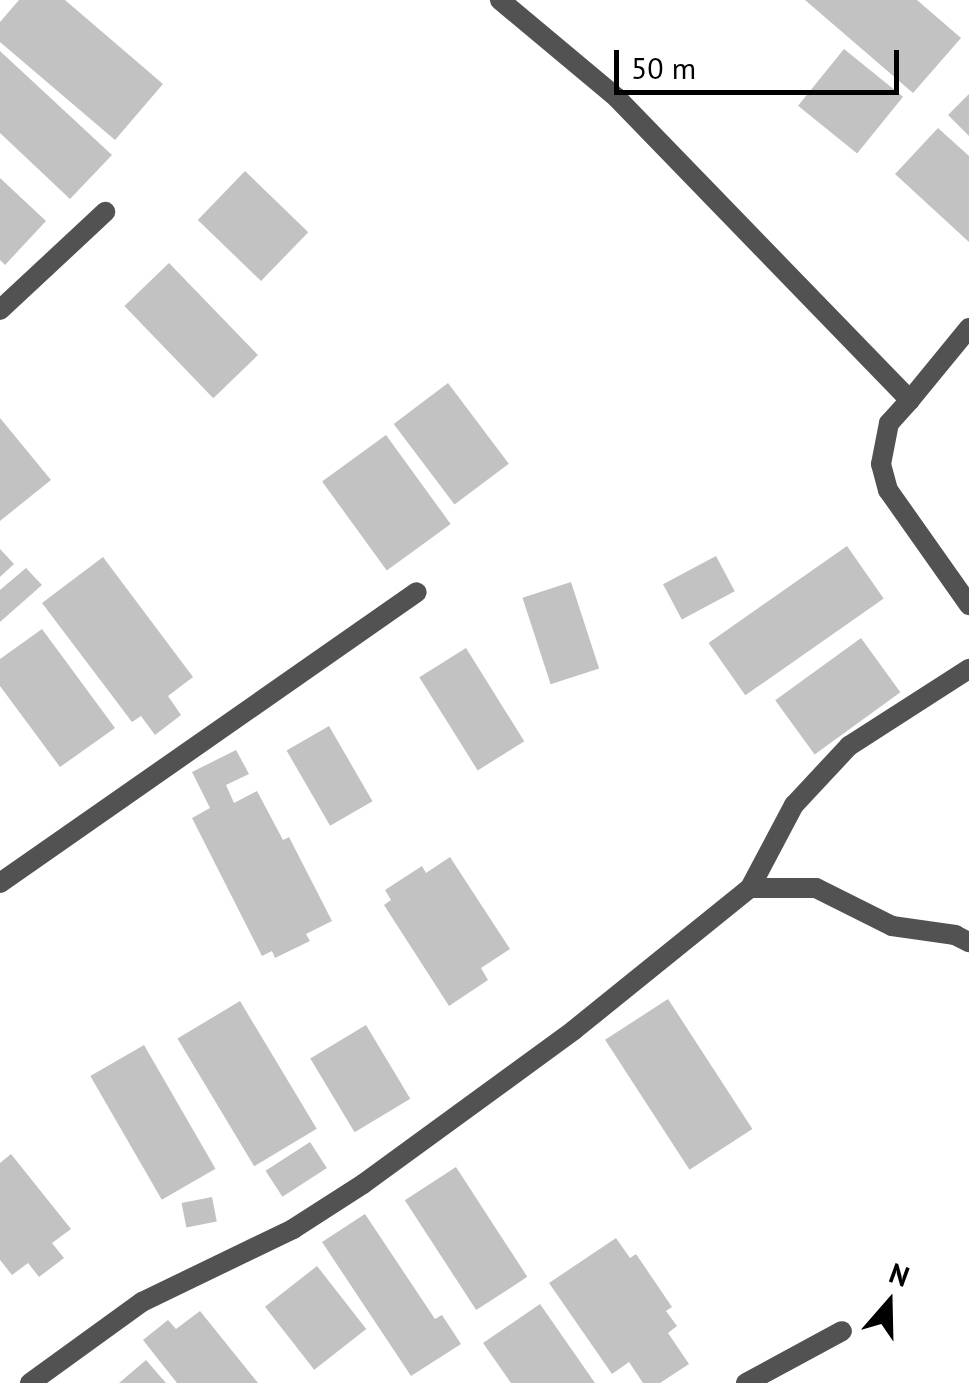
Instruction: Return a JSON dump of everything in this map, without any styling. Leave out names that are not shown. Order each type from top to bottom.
[{"type":"street","points":[[500,0],[617,98],[910,400]]},
{"type":"street","points":[[0,310],[104,212]]},
{"type":"street","points":[[969,328],[889,423],[881,464],[888,490],[969,605]]},
{"type":"street","points":[[0,883],[417,592]]},
{"type":"street","points":[[30,1383],[142,1302],[293,1230],[363,1184],[574,1030],[750,888],[794,805],[849,746],[969,669]]},
{"type":"street","points":[[750,888],[816,888],[892,926],[955,935],[969,942]]},
{"type":"street","points":[[746,1383],[842,1331]]},
{"type":"building","points":[[19,0],[65,0],[163,84],[115,140],[0,42],[0,22]]},
{"type":"building","points":[[805,0],[917,0],[961,38],[913,93]]},
{"type":"building","points":[[844,49],[903,97],[857,154],[798,106]]},
{"type":"building","points":[[0,51],[112,155],[70,199],[0,133]]},
{"type":"building","points":[[969,94],[969,136],[948,115]]},
{"type":"building","points":[[938,128],[969,156],[969,242],[895,174]]},
{"type":"building","points":[[245,171],[308,232],[261,281],[198,220]]},
{"type":"building","points":[[0,178],[46,221],[5,265],[0,260]]},
{"type":"building","points":[[169,263],[258,355],[213,398],[124,306]]},
{"type":"building","points":[[448,383],[509,464],[454,505],[394,424]]},
{"type":"building","points":[[0,418],[51,480],[0,521]]},
{"type":"building","points":[[386,435],[451,524],[387,570],[322,481]]},
{"type":"building","points":[[847,546],[884,598],[745,695],[709,643]]},
{"type":"building","points":[[0,549],[14,564],[0,577]]},
{"type":"building","points":[[716,556],[735,591],[682,619],[663,584]]},
{"type":"building","points":[[103,557],[193,677],[168,696],[181,715],[155,735],[141,716],[132,722],[42,603]]},
{"type":"building","points":[[26,568],[42,585],[0,622],[0,590]]},
{"type":"building","points":[[571,582],[599,669],[551,684],[522,598]]},
{"type":"building","points":[[42,629],[115,728],[60,767],[0,686],[0,659]]},
{"type":"building","points":[[861,638],[900,692],[815,755],[775,700]]},
{"type":"building","points":[[466,648],[524,741],[478,770],[419,677]]},
{"type":"building","points":[[329,726],[373,801],[330,826],[287,750]]},
{"type":"building","points":[[236,750],[249,774],[226,785],[234,803],[257,791],[283,840],[289,837],[332,921],[306,934],[310,941],[275,958],[272,951],[262,956],[192,818],[210,808],[192,772]]},
{"type":"building","points":[[450,857],[510,949],[481,968],[488,980],[449,1006],[384,905],[391,900],[385,890],[422,866],[426,873]]},
{"type":"building","points":[[668,999],[752,1129],[690,1170],[605,1040]]},
{"type":"building","points":[[240,1001],[317,1129],[254,1166],[177,1039]]},
{"type":"building","points":[[366,1025],[410,1099],[355,1132],[310,1058]]},
{"type":"building","points":[[144,1045],[216,1169],[162,1200],[90,1076]]},
{"type":"building","points":[[310,1142],[327,1168],[282,1197],[266,1171]]},
{"type":"building","points":[[11,1154],[71,1229],[52,1243],[64,1258],[39,1277],[28,1263],[12,1275],[0,1260],[0,1163]]},
{"type":"building","points":[[456,1167],[527,1277],[476,1310],[405,1200]]},
{"type":"building","points":[[212,1197],[217,1222],[186,1227],[182,1203]]},
{"type":"building","points":[[365,1214],[435,1319],[442,1315],[461,1344],[411,1376],[322,1242]]},
{"type":"building","points":[[616,1238],[630,1258],[636,1254],[672,1307],[666,1311],[677,1326],[668,1333],[689,1364],[660,1383],[643,1383],[629,1362],[612,1374],[549,1283]]},
{"type":"building","points":[[317,1266],[366,1329],[314,1370],[265,1307]]},
{"type":"building","points":[[540,1304],[595,1383],[511,1383],[483,1343]]},
{"type":"building","points":[[200,1311],[258,1383],[177,1383],[143,1340],[168,1320],[176,1329]]},
{"type":"building","points":[[146,1360],[166,1383],[119,1383]]}]
